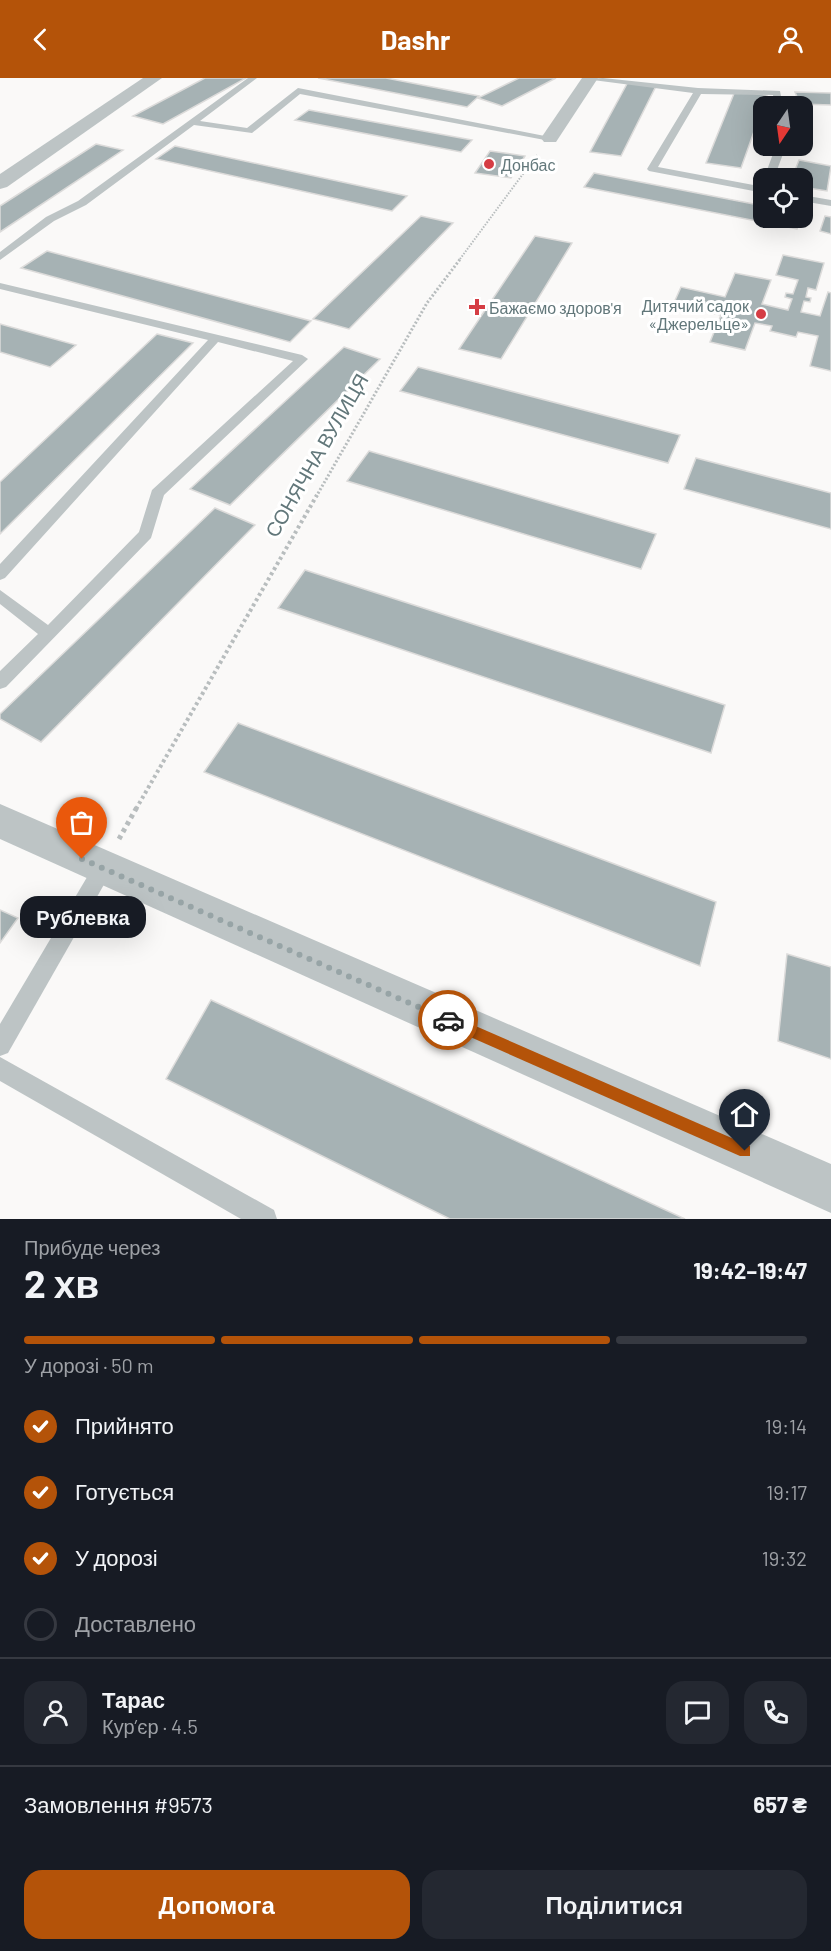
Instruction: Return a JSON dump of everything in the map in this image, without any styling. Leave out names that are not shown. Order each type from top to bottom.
[{"type":"street","points":[[0,183],[154,78]]},
{"type":"street","points":[[550,138],[589,78]]},
{"type":"street","points":[[0,821],[831,1189]]},
{"type":"lane","points":[[0,257],[50,219],[82,203],[253,78]]},
{"type":"lane","points":[[589,78],[698,91],[777,93],[777,96]]},
{"type":"lane","points":[[191,122],[249,131],[298,91],[550,138]]},
{"type":"lane","points":[[698,91],[652,169],[753,188]]},
{"type":"lane","points":[[813,200],[831,203]]},
{"type":"lane","points":[[0,286],[302,360],[157,493],[146,534],[0,682]]},
{"type":"lane","points":[[0,574],[215,339]]},
{"type":"lane","points":[[0,596],[49,634]]},
{"type":"lane","points":[[0,1045],[103,868]]},
{"type":"lane","points":[[0,1068],[265,1219]]},
{"type":"path","name":"СОНЯЧНА ВУЛИЦЯ","points":[[103,868],[427,303],[550,138]]},
{"type":"building","points":[[205,78],[246,78],[163,124],[133,116]]},
{"type":"building","points":[[318,78],[386,78],[479,96],[467,107]]},
{"type":"building","points":[[519,78],[556,78],[502,106],[478,98]]},
{"type":"building","points":[[628,82],[656,86],[621,156],[590,152]]},
{"type":"building","points":[[735,91],[767,95],[753,96],[753,134],[741,168],[706,163]]},
{"type":"building","points":[[795,92],[831,93],[831,105],[813,104],[813,96],[797,96]]},
{"type":"building","points":[[309,110],[472,140],[461,152],[295,120]]},
{"type":"building","points":[[96,144],[123,150],[0,232],[0,206]]},
{"type":"building","points":[[175,146],[407,196],[392,211],[156,159]]},
{"type":"building","points":[[490,151],[525,156],[511,178],[475,173]]},
{"type":"building","points":[[799,160],[831,166],[827,191],[813,189],[813,168],[796,168]]},
{"type":"building","points":[[594,173],[753,204],[753,220],[584,187]]},
{"type":"building","points":[[421,216],[453,223],[349,329],[313,319]]},
{"type":"building","points":[[825,216],[831,217],[831,234],[820,231]]},
{"type":"building","points":[[535,236],[572,243],[501,359],[459,349]]},
{"type":"building","points":[[47,251],[311,321],[290,342],[21,268]]},
{"type":"building","name":"Дитячий садок «Джерельце»","points":[[783,255],[824,263],[816,290],[808,288],[806,297],[811,298],[810,302],[804,301],[801,312],[820,316],[828,292],[831,293],[831,371],[810,366],[818,336],[798,332],[796,337],[770,331],[772,326],[755,323],[745,350],[710,342],[721,315],[673,305],[681,287],[725,297],[735,273],[771,280],[762,304],[788,310],[792,299],[785,297],[786,293],[793,294],[798,280],[776,275]]},
{"type":"building","points":[[0,324],[76,345],[50,367],[0,352]]},
{"type":"building","points":[[157,334],[193,343],[0,534],[0,482]]},
{"type":"building","points":[[344,347],[380,359],[230,505],[190,489]]},
{"type":"building","points":[[418,367],[680,435],[668,463],[400,391]]},
{"type":"building","points":[[369,451],[656,534],[641,569],[347,481]]},
{"type":"building","points":[[696,458],[831,493],[831,529],[684,489]]},
{"type":"building","points":[[215,508],[255,525],[41,742],[0,719],[0,714]]},
{"type":"building","points":[[305,570],[725,705],[711,753],[278,608]]},
{"type":"building","points":[[238,723],[716,902],[700,966],[204,772]]},
{"type":"building","points":[[0,910],[18,918],[0,943]]},
{"type":"building","points":[[787,954],[831,967],[831,1059],[778,1041]]},
{"type":"building","points":[[211,1000],[685,1219],[450,1219],[166,1079]]},
{"type":"way so far","points":[[82,859],[448,1020]]},
{"type":"place","name":"Донбас","points":[[489,164]]},
{"type":"place","name":"Бажаємо здоров'я","points":[[477,307]]},
{"type":"place","name":"Дитячий садок «Джерельце»","points":[[761,314]]},
{"type":"place","name":"Рублевка","points":[[82,859]]},
{"type":"route","points":[[448,1020],[745,1151]]}]
